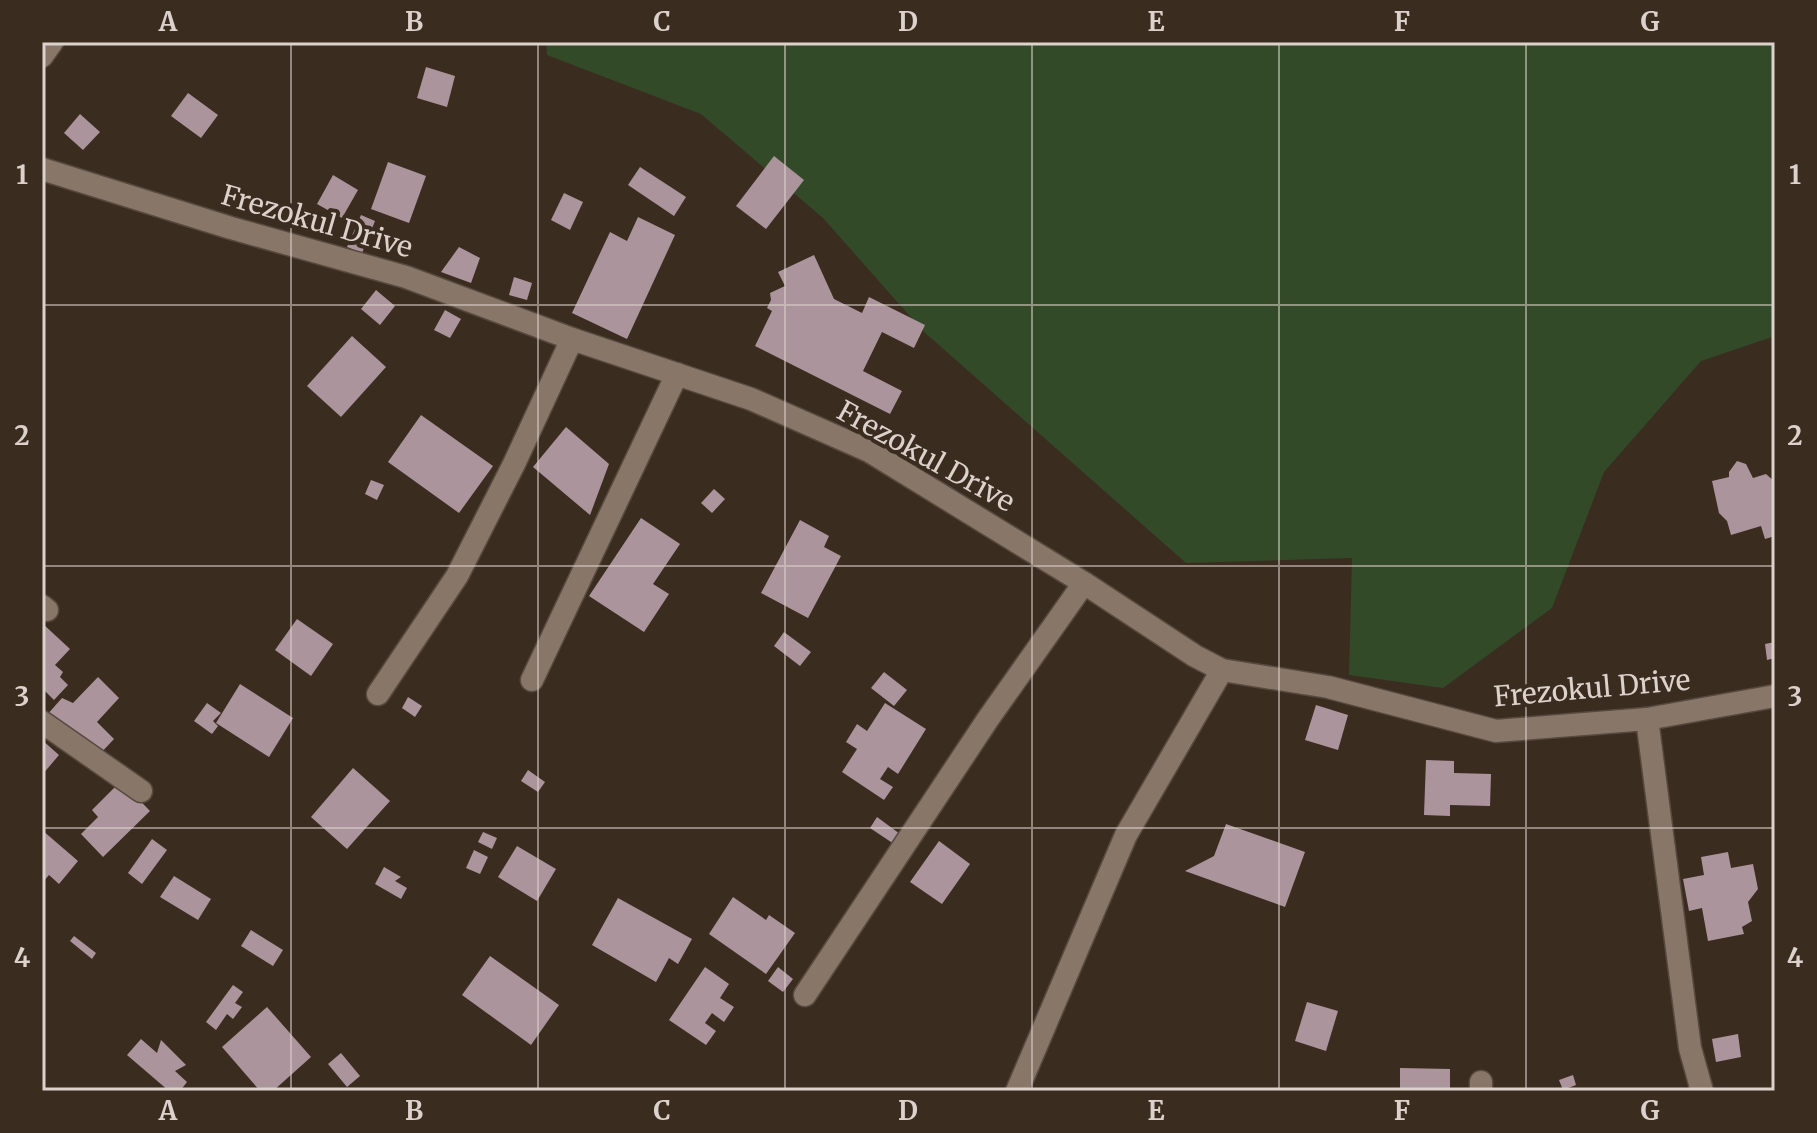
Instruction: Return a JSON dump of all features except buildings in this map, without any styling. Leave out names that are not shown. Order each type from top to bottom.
[{"type":"street","points":[[42,56],[52,42]]},
{"type":"street","name":"Frezokul Drive","points":[[42,169],[231,228],[406,277],[572,339],[751,399],[869,451],[1222,670],[1340,689],[1496,731],[1647,719],[1775,696]]},
{"type":"street","points":[[378,694],[457,576],[572,339]]},
{"type":"street","points":[[532,680],[677,374]]},
{"type":"street","points":[[805,995],[988,719],[1084,583]]},
{"type":"street","points":[[1017,1091],[1126,835],[1222,670]]},
{"type":"street","points":[[1647,719],[1690,1048],[1702,1091]]},
{"type":"street","points":[[42,722],[141,791]]},
{"type":"green space","points":[[546,42],[1775,42],[1775,336],[1701,361],[1604,472],[1552,608],[1443,688],[1349,675],[1352,558],[1186,563],[923,331],[823,218],[701,114],[547,55]]}]
